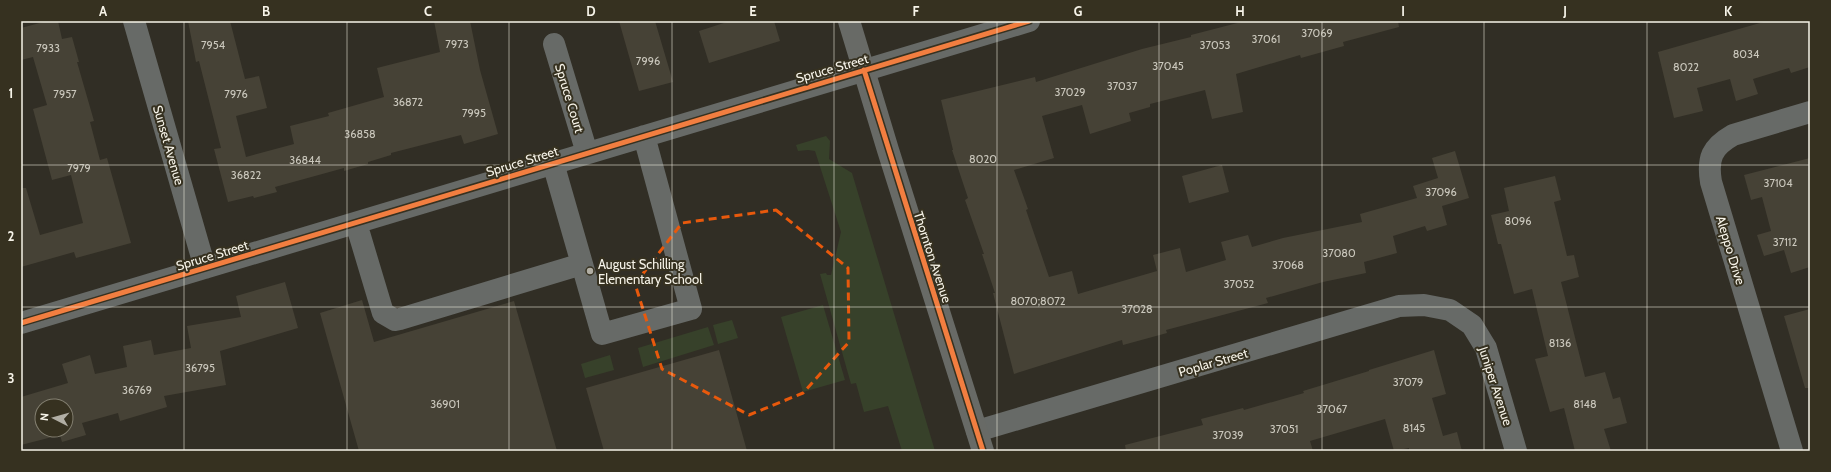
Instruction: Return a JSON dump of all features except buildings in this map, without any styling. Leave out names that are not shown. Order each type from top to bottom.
[{"type":"main road","name":"Thornton Avenue","points":[[849,21],[980,441]]},
{"type":"street","name":"Sunset Avenue","points":[[134,21],[205,268]]},
{"type":"street","name":"Spruce Street","points":[[21,323],[1029,21]]},
{"type":"street","name":"Spruce Court","points":[[554,44],[587,153]]},
{"type":"street","name":"Aleppo Drive","points":[[1792,451],[1711,182],[1709,170],[1711,154],[1721,142],[1733,135],[1810,112]]},
{"type":"street","points":[[553,163],[602,334],[691,309],[644,136]]},
{"type":"street","points":[[356,223],[383,313],[395,320],[582,264]]},
{"type":"street","name":"Poplar Street","points":[[980,441],[1399,306],[1424,305],[1450,310]]},
{"type":"street","name":"Juniper Avenue","points":[[1450,310],[1472,325],[1486,348],[1516,451]]},
{"type":"highlighted area","points":[[776,210],[848,268],[849,342],[803,393],[749,415],[662,369],[635,284],[682,223]]},
{"type":"green space","points":[[826,136],[830,141],[829,159],[852,173],[935,451],[902,451],[888,406],[864,412],[856,383],[851,384],[820,274],[826,273],[827,275],[831,275],[841,232],[815,151],[798,151],[796,145]]},
{"type":"green space","points":[[823,305],[845,380],[803,392],[781,317]]},
{"type":"green space","points":[[732,320],[738,338],[718,344],[713,325]]},
{"type":"green space","points":[[708,327],[714,345],[643,367],[638,348]]},
{"type":"green space","points":[[610,355],[614,370],[585,378],[581,364]]},
{"type":"cycle path","points":[[21,323],[1029,21]]},
{"type":"cycle path","points":[[864,70],[983,451]]},
{"type":"place","name":"August Schilling Elementary School","points":[[590,271]]}]
